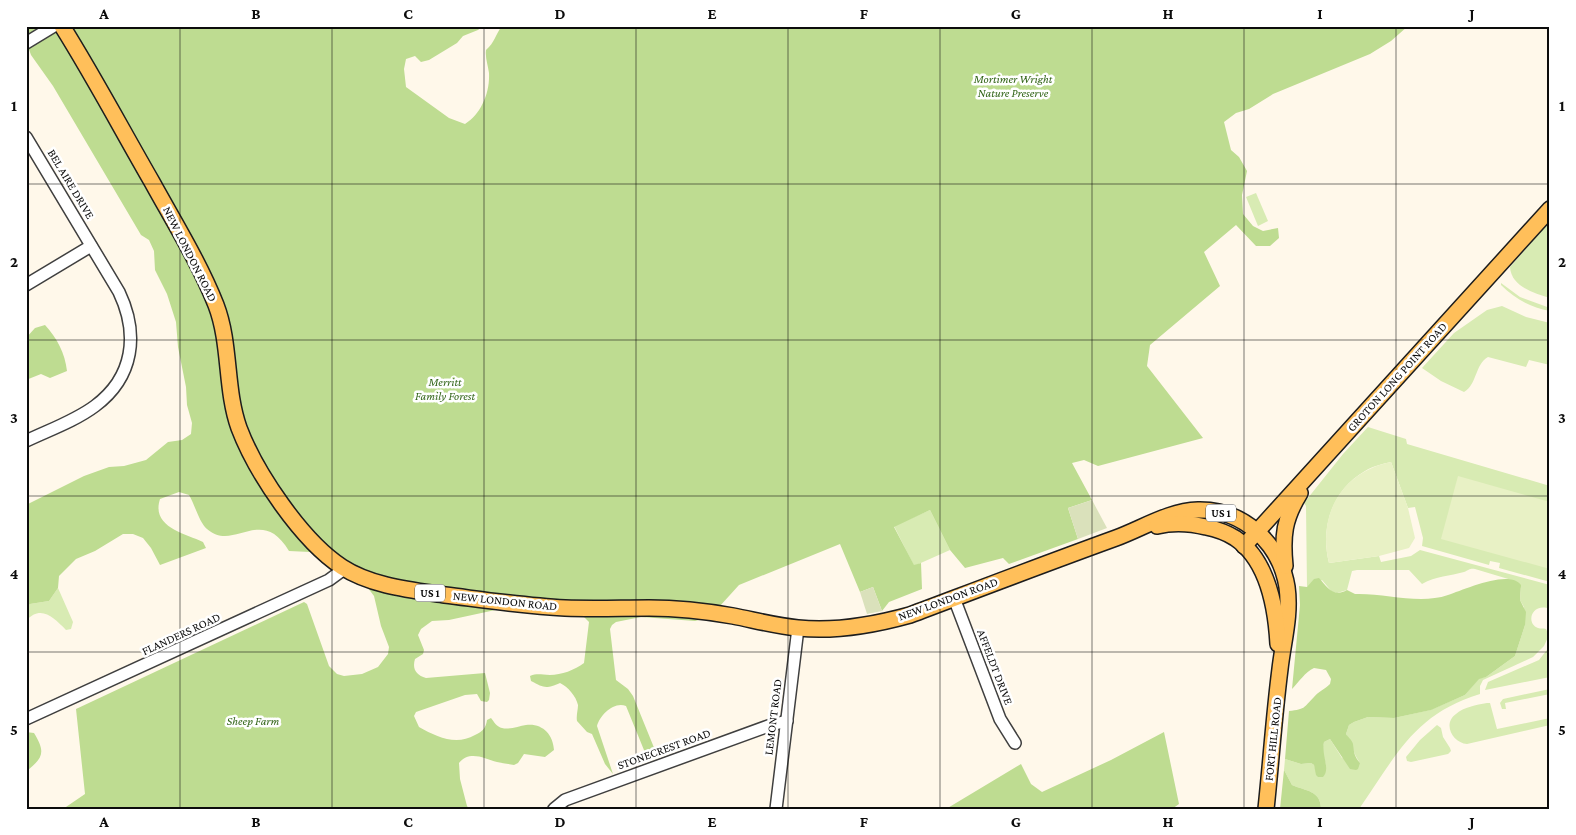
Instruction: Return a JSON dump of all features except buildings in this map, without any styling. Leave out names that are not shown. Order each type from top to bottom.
[{"type":"main road","name":"NEW LONDON ROAD","points":[[62,26],[184,240],[208,287],[222,326],[233,405],[239,427],[249,451],[276,494],[306,535],[325,555],[344,569],[370,579],[409,590],[472,599],[567,608],[707,611],[798,628],[827,628],[887,621],[910,615],[1124,535]]},
{"type":"main road","name":"GROTON LONG POINT ROAD","points":[[1244,546],[1550,210]]},
{"type":"main road","points":[[1287,585],[1283,544],[1286,523],[1294,504],[1327,454]]},
{"type":"main road","name":"FORT HILL ROAD","points":[[1124,535],[1172,514],[1199,510],[1213,511],[1234,517],[1258,531],[1275,554],[1287,585],[1287,631],[1280,668],[1266,809]]},
{"type":"main road","name":"FORT HILL ROAD","points":[[1124,535],[1164,525],[1193,524],[1230,535],[1244,546],[1260,570],[1272,597],[1280,668]]},
{"type":"street","points":[[26,43],[54,26]]},
{"type":"street","name":"BEL AIRE DRIVE","points":[[26,137],[119,292],[125,306],[131,332],[129,357],[117,384],[101,402],[85,413],[26,441]]},
{"type":"street","points":[[26,286],[92,246]]},
{"type":"street","name":"FLANDERS ROAD","points":[[26,719],[329,580],[344,569]]},
{"type":"street","name":"AFFELDT DRIVE","points":[[954,598],[1000,719],[1015,743]]},
{"type":"street","name":"LEMONT ROAD","points":[[776,809],[798,628]]},
{"type":"street","name":"STONECREST ROAD","points":[[554,809],[565,800],[771,725],[787,721]]},
{"type":"green space","points":[[26,26],[483,26],[463,36],[457,43],[429,60],[421,62],[415,56],[406,59],[404,69],[406,87],[449,118],[465,124],[476,115],[486,95],[489,73],[486,50],[502,26],[1408,26],[1391,41],[1370,54],[1273,94],[1249,109],[1236,113],[1224,122],[1231,150],[1239,157],[1247,171],[1242,195],[1243,214],[1253,226],[1263,231],[1278,228],[1279,238],[1270,246],[1256,246],[1236,225],[1204,252],[1220,286],[1150,345],[1147,366],[1203,438],[1098,466],[1084,460],[1072,463],[1092,500],[1068,508],[1078,539],[1009,564],[1003,558],[965,568],[950,550],[930,510],[894,527],[914,565],[921,563],[922,589],[889,602],[882,611],[873,587],[860,592],[840,544],[739,585],[710,617],[695,621],[641,617],[616,622],[610,629],[616,680],[628,689],[633,696],[657,758],[651,759],[646,755],[626,706],[617,705],[604,714],[597,726],[613,774],[605,764],[592,734],[587,732],[577,721],[578,705],[571,692],[560,683],[548,687],[539,685],[531,681],[530,676],[563,673],[584,663],[589,622],[581,614],[500,609],[449,620],[432,621],[421,629],[418,635],[424,650],[423,654],[415,659],[414,663],[416,671],[420,675],[426,678],[485,673],[490,693],[487,702],[481,701],[477,694],[465,695],[416,712],[414,716],[419,727],[440,737],[461,740],[480,733],[485,727],[487,720],[491,718],[497,725],[505,728],[532,725],[542,728],[549,735],[553,744],[554,750],[545,757],[524,754],[518,763],[514,765],[477,756],[463,759],[459,763],[460,779],[469,809],[63,809],[85,794],[76,709],[304,602],[307,604],[329,666],[337,674],[344,676],[362,674],[378,667],[388,654],[389,647],[381,626],[374,596],[368,588],[310,552],[289,551],[279,538],[268,531],[248,531],[227,536],[217,535],[204,526],[189,495],[179,492],[160,499],[158,509],[160,516],[171,528],[203,542],[206,548],[160,565],[143,538],[133,534],[123,534],[95,551],[76,559],[59,576],[58,588],[49,601],[30,604],[26,608],[26,505],[84,476],[109,467],[124,466],[146,460],[168,442],[182,440],[191,434],[192,423],[187,405],[176,322],[167,294],[155,270],[154,251],[149,240],[141,235],[53,86],[31,55],[26,41]]},
{"type":"green space","points":[[1256,193],[1268,221],[1258,226],[1246,197]]},
{"type":"green space","points":[[1550,221],[1550,298],[1524,288],[1514,279],[1510,267]]},
{"type":"green space","points":[[1501,283],[1520,297],[1550,308],[1550,311],[1523,302],[1506,290]]},
{"type":"green space","points":[[1502,306],[1526,317],[1550,323],[1550,365],[1529,360],[1526,367],[1488,357],[1481,364],[1471,385],[1464,392],[1441,381],[1422,368],[1454,333],[1487,310]]},
{"type":"green space","points":[[45,325],[60,346],[67,371],[50,378],[41,374],[26,380],[26,338],[35,328]]},
{"type":"green space","points":[[1368,427],[1406,439],[1407,444],[1550,486],[1550,582],[1499,568],[1500,563],[1490,561],[1489,565],[1422,546],[1423,538],[1415,507],[1408,508],[1391,462],[1374,466],[1365,471],[1344,488],[1337,499],[1331,511],[1326,536],[1329,563],[1379,556],[1381,562],[1411,556],[1420,550],[1550,585],[1550,609],[1539,608],[1532,614],[1531,618],[1534,625],[1538,628],[1546,629],[1549,635],[1544,646],[1533,657],[1483,680],[1480,686],[1480,694],[1438,713],[1422,725],[1396,755],[1359,809],[1321,809],[1318,798],[1315,795],[1292,785],[1284,770],[1285,759],[1301,764],[1311,763],[1316,771],[1326,765],[1322,751],[1324,742],[1330,739],[1342,758],[1360,763],[1346,734],[1349,725],[1368,717],[1394,718],[1430,710],[1465,695],[1479,678],[1486,677],[1515,656],[1525,625],[1524,607],[1520,600],[1521,588],[1515,581],[1475,569],[1427,581],[1422,584],[1409,570],[1357,570],[1352,571],[1347,590],[1337,593],[1332,592],[1322,580],[1307,587],[1306,506],[1304,503],[1343,454]]},
{"type":"green space","points":[[1391,462],[1408,508],[1415,538],[1409,548],[1379,556],[1329,563],[1326,545],[1327,528],[1330,512],[1337,498],[1347,485],[1359,475],[1374,467]]},
{"type":"green space","points":[[1458,476],[1550,502],[1550,569],[1441,539]]},
{"type":"green space","points":[[1092,500],[1107,528],[1078,539],[1068,508]]},
{"type":"green space","points":[[930,510],[950,550],[914,566],[894,526]]},
{"type":"green space","points":[[1319,578],[1328,588],[1338,593],[1347,590],[1355,594],[1414,599],[1437,598],[1486,582],[1507,579],[1521,585],[1520,600],[1526,612],[1525,625],[1515,656],[1486,677],[1479,679],[1465,695],[1431,710],[1394,718],[1368,717],[1349,725],[1346,734],[1360,763],[1358,769],[1350,769],[1330,739],[1324,742],[1326,770],[1323,777],[1318,777],[1314,765],[1311,763],[1301,764],[1285,759],[1289,711],[1299,710],[1304,707],[1330,684],[1331,679],[1326,670],[1314,668],[1292,689],[1300,605],[1299,586],[1307,587],[1314,579]]},
{"type":"green space","points":[[873,587],[882,611],[867,614],[860,592]]},
{"type":"green space","points":[[58,588],[73,622],[71,629],[66,630],[52,617],[42,613],[32,616],[26,621],[26,608],[30,604],[49,601]]},
{"type":"green space","points":[[1550,646],[1550,677],[1485,690],[1488,682],[1539,660]]},
{"type":"green space","points":[[1550,689],[1550,694],[1505,703],[1506,709],[1502,709],[1500,703],[1503,699]]},
{"type":"green space","points":[[1490,703],[1497,729],[1550,718],[1550,725],[1467,744],[1457,740],[1450,728],[1452,718],[1466,708]]},
{"type":"green space","points":[[1437,725],[1441,728],[1443,737],[1451,751],[1448,754],[1411,762],[1407,761],[1406,757],[1420,740]]},
{"type":"green space","points":[[26,732],[34,733],[40,745],[41,753],[37,761],[28,770],[26,792]]},
{"type":"green space","points":[[1164,732],[1179,804],[1172,809],[946,809],[1021,764],[1031,784],[1042,792],[1111,760]]},
{"type":"green space","points":[[1284,770],[1292,785],[1311,792],[1318,798],[1321,809],[1280,809]]},
{"type":"park label","name":"Mortimer Wright Nature Preserve","points":[[1013,86]]},
{"type":"park label","name":"Merritt Family Forest","points":[[445,389]]},
{"type":"park label","name":"Sheep Farm","points":[[253,721]]}]
